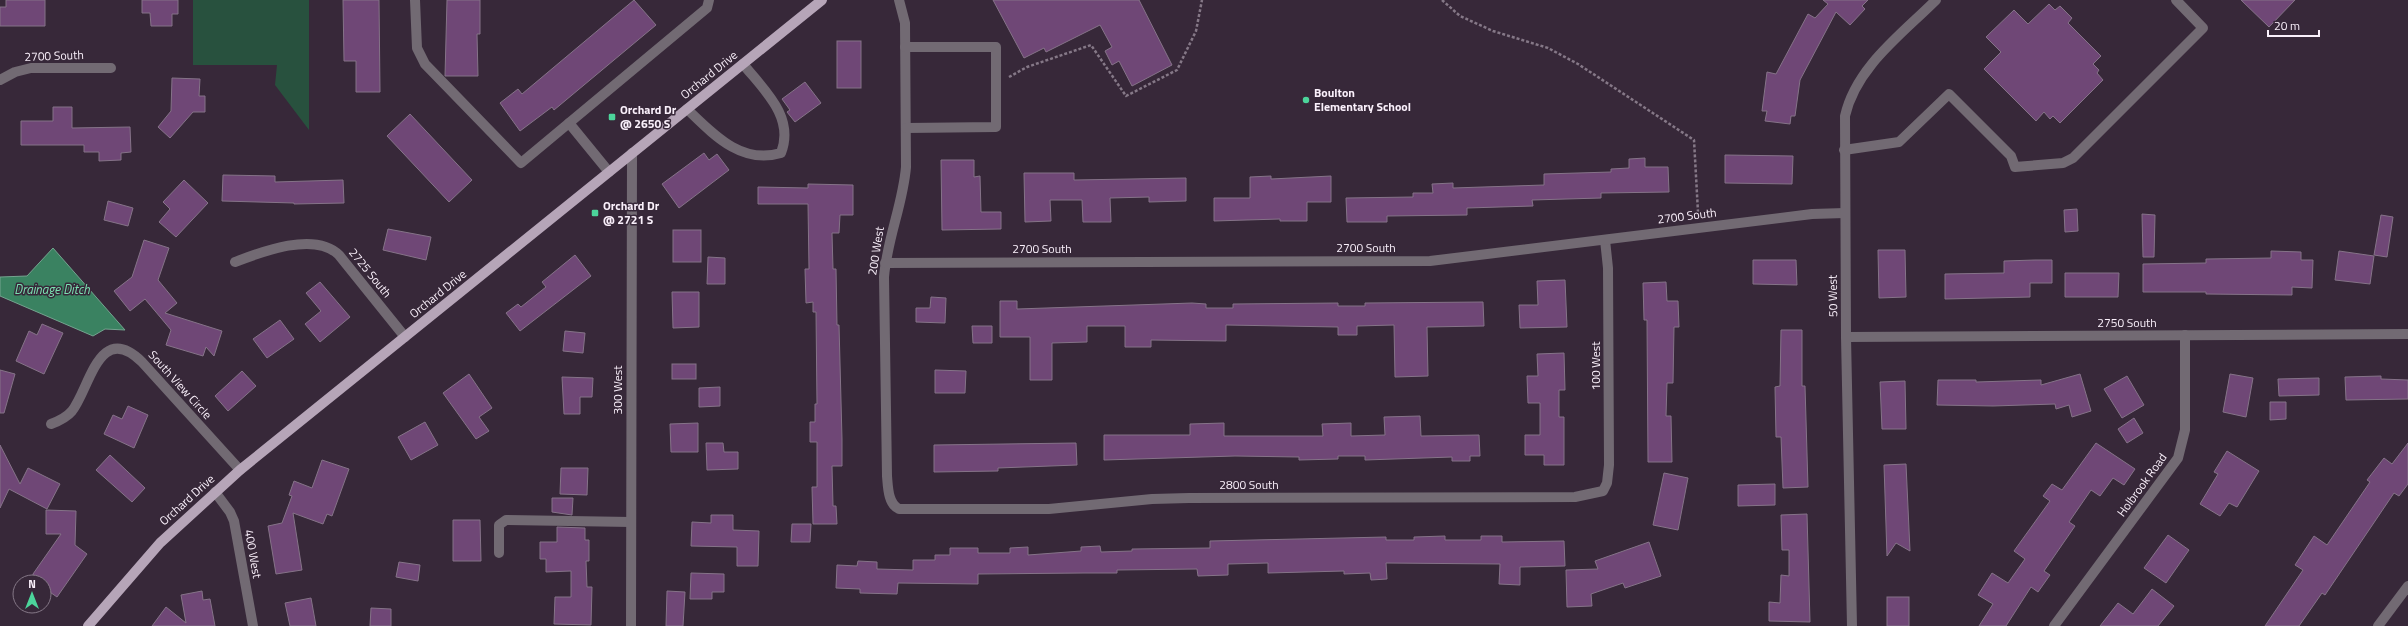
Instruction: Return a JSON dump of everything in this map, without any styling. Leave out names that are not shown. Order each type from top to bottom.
[{"type":"main road","name":"Orchard Drive","points":[[88,626],[160,543],[240,470],[822,0]]},
{"type":"street","points":[[415,0],[417,48],[425,64],[521,163],[707,8],[709,0]]},
{"type":"street","name":"200 West","points":[[894,507],[891,500],[887,476],[885,263],[905,177],[905,47],[904,18],[899,0]]},
{"type":"street","name":"50 West","points":[[1852,626],[1846,338],[1844,150],[1846,116],[1856,85],[1869,67],[1936,0]]},
{"type":"street","points":[[1844,150],[1899,142],[1949,94],[2011,156],[2015,167],[2063,163],[2073,158],[2203,28],[2176,0]]},
{"type":"street","points":[[905,47],[996,47],[996,127],[906,128]]},
{"type":"street","points":[[687,109],[730,147],[751,154],[767,157],[780,153],[784,144],[785,124],[777,107],[743,64]]},
{"type":"street","name":"2700 South","points":[[0,80],[16,72],[31,68],[111,68]]},
{"type":"street","points":[[569,123],[609,172]]},
{"type":"street","name":"300 West","points":[[631,626],[632,153]]},
{"type":"street","name":"2700 South","points":[[885,263],[1430,260],[1812,214],[1845,213]]},
{"type":"street","name":"100 West","points":[[1603,491],[1607,483],[1609,465],[1608,268],[1605,240]]},
{"type":"street","name":"2725 South","points":[[235,262],[267,250],[291,245],[310,245],[330,248],[339,255],[405,338]]},
{"type":"street","name":"2750 South","points":[[1846,338],[2408,334]]},
{"type":"street","name":"Holbrook Road","points":[[2054,626],[2178,458],[2185,430],[2185,336]]},
{"type":"street","name":"South View Circle","points":[[52,424],[71,412],[98,359],[110,351],[124,350],[142,362],[240,470]]},
{"type":"street","name":"2800 South","points":[[894,507],[904,511],[1049,510],[1152,499],[1575,497],[1603,491]]},
{"type":"street","name":"400 West","points":[[215,492],[230,512],[234,521],[253,626]]},
{"type":"street","points":[[499,553],[499,525],[506,520],[631,522]]},
{"type":"street","points":[[2378,626],[2408,586]]},
{"type":"path","points":[[1007,78],[1027,67],[1091,45],[1126,96],[1177,70],[1196,31],[1202,0]]},
{"type":"path","points":[[1442,0],[1467,19],[1493,31],[1548,48],[1578,64],[1694,140],[1698,212]]},
{"type":"shaded area","points":[[193,0],[309,0],[309,130],[275,85],[277,65],[193,65]]},
{"type":"water","name":"Drainage Ditch","points":[[53,248],[125,330],[105,329],[93,336],[0,296],[0,277],[27,276]]},
{"type":"building","points":[[6,0],[45,0],[45,26],[0,26],[0,7],[6,7]]},
{"type":"building","points":[[142,0],[178,0],[178,14],[172,14],[172,26],[151,26],[150,13],[142,13]]},
{"type":"building","points":[[343,0],[379,0],[380,92],[356,92],[356,61],[344,61]]},
{"type":"building","points":[[447,0],[480,0],[480,34],[477,34],[478,76],[445,76]]},
{"type":"building","points":[[634,0],[656,25],[554,110],[552,107],[520,131],[500,103],[518,89],[522,94]]},
{"type":"building","points":[[993,0],[1139,0],[1172,65],[1132,86],[1119,61],[1112,65],[1105,51],[1112,47],[1100,25],[1046,52],[1044,48],[1024,58]]},
{"type":"building","points":[[1823,0],[1868,0],[1862,6],[1865,9],[1850,25],[1836,12],[1800,80],[1795,116],[1791,116],[1790,124],[1765,121],[1767,111],[1762,111],[1767,72],[1776,74],[1808,14],[1815,18],[1828,4]]},
{"type":"building","points":[[2241,0],[2295,0],[2269,27]]},
{"type":"building","points":[[2049,4],[2055,10],[2060,6],[2072,18],[2068,23],[2101,56],[2093,64],[2099,70],[2097,73],[2103,80],[2060,123],[2053,116],[2050,119],[2044,112],[2036,121],[1984,69],[2001,52],[1986,37],[2014,10],[2028,24]]},
{"type":"building","points":[[837,41],[861,41],[861,88],[837,88]]},
{"type":"building","points":[[172,78],[200,79],[199,96],[205,96],[205,112],[193,112],[170,138],[158,127],[171,111]]},
{"type":"building","points":[[805,82],[821,103],[795,122],[787,112],[790,110],[782,99]]},
{"type":"building","points":[[53,107],[72,107],[72,128],[130,127],[131,152],[121,153],[121,160],[99,161],[99,152],[84,152],[84,145],[21,145],[21,121],[53,121]]},
{"type":"building","points":[[410,114],[472,180],[449,202],[387,136]]},
{"type":"building","points":[[704,153],[709,160],[717,154],[729,170],[679,208],[662,184]]},
{"type":"building","points":[[1725,155],[1793,156],[1792,184],[1725,183]]},
{"type":"building","points":[[1645,158],[1645,167],[1668,167],[1669,192],[1601,193],[1601,198],[1532,200],[1533,206],[1467,208],[1467,215],[1387,216],[1387,222],[1347,222],[1346,198],[1413,197],[1413,193],[1433,193],[1432,184],[1453,183],[1453,188],[1544,185],[1544,174],[1611,172],[1611,169],[1629,168],[1629,159]]},
{"type":"building","points":[[941,160],[974,160],[974,177],[980,176],[981,212],[1001,212],[1001,229],[942,230]]},
{"type":"building","points":[[1024,173],[1074,173],[1074,180],[1186,178],[1186,201],[1149,202],[1149,197],[1110,198],[1111,222],[1083,222],[1082,200],[1050,200],[1051,221],[1025,222]]},
{"type":"building","points":[[223,175],[275,176],[275,182],[343,180],[344,203],[294,204],[222,201]]},
{"type":"building","points":[[1271,176],[1271,179],[1331,176],[1331,202],[1307,202],[1307,221],[1280,221],[1280,219],[1214,221],[1214,198],[1250,198],[1250,177]]},
{"type":"building","points":[[184,180],[208,203],[176,237],[159,222],[170,209],[163,202]]},
{"type":"building","points":[[808,184],[853,185],[853,215],[840,215],[839,233],[832,233],[833,269],[836,269],[837,325],[839,325],[842,439],[842,466],[832,466],[833,506],[836,506],[837,524],[813,524],[812,487],[817,487],[817,442],[810,442],[810,422],[815,422],[815,404],[817,404],[816,312],[813,312],[813,302],[806,303],[805,269],[809,269],[808,204],[758,204],[758,187],[808,188]]},
{"type":"building","points":[[108,201],[133,208],[128,226],[104,220]]},
{"type":"building","points":[[2077,209],[2078,231],[2065,232],[2064,210]]},
{"type":"building","points":[[2142,214],[2155,215],[2154,257],[2143,257]]},
{"type":"building","points":[[2381,215],[2393,217],[2387,257],[2374,255]]},
{"type":"building","points":[[388,229],[431,237],[426,260],[383,250]]},
{"type":"building","points":[[673,230],[701,230],[701,262],[673,262]]},
{"type":"building","points":[[144,240],[169,248],[158,280],[177,303],[165,313],[222,331],[214,356],[206,347],[203,356],[166,345],[171,330],[145,299],[130,311],[114,291],[132,277]]},
{"type":"building","points":[[1878,250],[1905,250],[1906,297],[1879,298]]},
{"type":"building","points":[[2271,251],[2301,252],[2301,260],[2313,260],[2312,288],[2292,287],[2292,295],[2206,294],[2206,292],[2143,292],[2143,264],[2206,263],[2206,259],[2271,258]]},
{"type":"building","points":[[2339,251],[2374,256],[2370,284],[2335,280]]},
{"type":"building","points":[[575,255],[591,276],[520,331],[506,313],[518,304],[521,307],[546,287],[542,282]]},
{"type":"building","points":[[708,257],[725,258],[725,284],[707,284]]},
{"type":"building","points":[[1753,260],[1796,260],[1797,285],[1753,284]]},
{"type":"building","points":[[2052,260],[2052,283],[2030,283],[2030,297],[1945,299],[1945,274],[2004,273],[2004,261]]},
{"type":"building","points":[[2065,273],[2119,273],[2118,297],[2065,297]]},
{"type":"building","points":[[1565,280],[1567,327],[1520,328],[1519,305],[1538,305],[1537,281]]},
{"type":"building","points":[[320,282],[350,317],[320,342],[305,324],[321,311],[306,293]]},
{"type":"building","points":[[1666,282],[1667,301],[1678,301],[1679,327],[1674,327],[1673,383],[1667,383],[1666,416],[1671,416],[1672,462],[1648,462],[1647,320],[1644,320],[1643,283]]},
{"type":"building","points":[[672,292],[699,292],[699,327],[673,328]]},
{"type":"building","points":[[931,297],[946,298],[945,323],[916,322],[916,308],[930,308]]},
{"type":"building","points":[[1000,301],[1017,301],[1017,309],[1192,303],[1206,304],[1206,308],[1233,308],[1233,304],[1338,303],[1338,306],[1365,306],[1365,303],[1483,302],[1484,326],[1427,327],[1428,376],[1395,377],[1394,325],[1357,326],[1357,335],[1338,335],[1338,327],[1226,325],[1226,341],[1151,340],[1151,347],[1125,347],[1125,326],[1087,326],[1087,342],[1052,343],[1052,380],[1030,380],[1030,337],[1000,337]]},
{"type":"building","points":[[280,320],[294,339],[267,358],[253,339]]},
{"type":"building","points":[[42,324],[63,333],[44,374],[16,361],[29,331],[37,335]]},
{"type":"building","points":[[972,326],[992,326],[992,343],[973,343]]},
{"type":"building","points":[[1781,330],[1802,330],[1802,386],[1805,386],[1808,487],[1783,488],[1781,437],[1776,437],[1775,387],[1780,386]]},
{"type":"building","points":[[565,331],[585,333],[583,353],[563,351]]},
{"type":"building","points":[[1564,353],[1565,390],[1559,390],[1559,417],[1564,417],[1564,465],[1544,465],[1544,455],[1525,455],[1525,435],[1540,435],[1540,403],[1528,403],[1527,376],[1538,376],[1537,354]]},
{"type":"building","points":[[672,364],[696,364],[696,379],[672,379]]},
{"type":"building","points":[[0,370],[15,374],[4,413],[0,413]]},
{"type":"building","points":[[935,370],[966,371],[965,393],[935,393]]},
{"type":"building","points":[[242,371],[256,386],[228,411],[215,396]]},
{"type":"building","points":[[469,374],[492,408],[479,417],[489,431],[476,439],[443,393]]},
{"type":"building","points":[[2080,374],[2091,411],[2072,417],[2069,405],[2056,409],[2055,404],[1993,406],[1937,405],[1938,380],[1976,380],[1976,382],[2041,380],[2041,385]]},
{"type":"building","points":[[2230,374],[2253,378],[2246,417],[2223,412]]},
{"type":"building","points":[[2127,376],[2144,405],[2122,418],[2104,389]]},
{"type":"building","points":[[2381,376],[2381,379],[2408,380],[2408,399],[2346,400],[2345,377]]},
{"type":"building","points":[[562,377],[593,378],[592,397],[580,397],[580,414],[564,414]]},
{"type":"building","points":[[2319,378],[2319,395],[2279,396],[2278,379]]},
{"type":"building","points":[[1905,381],[1906,429],[1882,429],[1880,382]]},
{"type":"building","points":[[720,387],[720,406],[699,407],[699,388]]},
{"type":"building","points":[[2270,402],[2286,402],[2286,419],[2270,420]]},
{"type":"building","points":[[128,406],[148,415],[134,448],[104,434],[113,415],[122,419]]},
{"type":"building","points":[[1420,416],[1421,436],[1479,435],[1480,456],[1470,456],[1470,461],[1452,461],[1452,457],[1365,460],[1365,456],[1338,456],[1338,459],[1299,460],[1299,457],[1235,456],[1104,460],[1104,435],[1190,435],[1190,424],[1224,423],[1224,436],[1323,436],[1322,424],[1351,423],[1351,436],[1385,435],[1384,417]]},
{"type":"building","points":[[2134,418],[2143,433],[2127,443],[2118,429]]},
{"type":"building","points":[[425,422],[438,445],[411,460],[398,437]]},
{"type":"building","points":[[698,423],[698,452],[671,452],[670,424]]},
{"type":"building","points":[[706,443],[723,443],[724,452],[738,452],[738,469],[707,470]]},
{"type":"building","points":[[1076,443],[1077,465],[998,468],[998,471],[934,472],[934,445]]},
{"type":"building","points":[[2096,443],[2135,469],[2124,485],[2113,478],[2100,496],[2091,490],[2069,522],[2075,526],[2044,571],[2050,575],[2038,592],[2031,587],[2006,626],[1979,626],[1993,604],[1978,595],[1992,573],[2008,583],[2025,559],[2014,551],[2050,501],[2043,496],[2052,484],[2062,490]]},
{"type":"building","points":[[2408,443],[2408,484],[2399,496],[2394,493],[2325,595],[2322,593],[2299,626],[2265,626],[2303,570],[2295,565],[2314,536],[2327,545],[2370,482],[2367,480],[2384,458],[2392,464]]},
{"type":"building","points":[[0,445],[20,484],[28,468],[60,484],[47,509],[9,489],[0,508]]},
{"type":"building","points":[[2227,451],[2259,471],[2237,507],[2229,503],[2220,516],[2200,504],[2218,474],[2214,472]]},
{"type":"building","points":[[110,455],[145,488],[132,502],[96,470]]},
{"type":"building","points":[[322,460],[349,469],[332,516],[327,514],[323,524],[293,513],[302,570],[276,574],[268,526],[282,523],[292,496],[289,495],[294,481],[312,488]]},
{"type":"building","points":[[1906,464],[1910,551],[1896,543],[1887,556],[1884,465]]},
{"type":"building","points":[[561,468],[588,468],[587,495],[560,494]]},
{"type":"building","points":[[1664,473],[1688,478],[1678,530],[1653,525]]},
{"type":"building","points":[[1775,484],[1775,505],[1738,506],[1738,485]]},
{"type":"building","points":[[552,498],[573,498],[572,515],[552,512]]},
{"type":"building","points":[[46,510],[76,511],[75,545],[87,554],[57,597],[52,594],[52,574],[33,574],[61,534],[46,534]]},
{"type":"building","points":[[1807,514],[1810,622],[1769,621],[1769,602],[1780,603],[1781,575],[1789,576],[1789,550],[1782,550],[1781,515]]},
{"type":"building","points":[[711,515],[733,515],[733,530],[759,531],[758,566],[737,566],[737,547],[691,546],[692,522],[711,523]]},
{"type":"building","points":[[453,520],[480,520],[481,561],[453,561]]},
{"type":"building","points":[[792,524],[811,524],[810,542],[791,542]]},
{"type":"building","points":[[557,527],[585,528],[585,540],[589,540],[589,561],[586,561],[587,587],[592,587],[591,625],[554,624],[555,597],[571,597],[571,571],[546,572],[546,559],[540,559],[540,542],[557,542]]},
{"type":"building","points":[[2168,535],[2189,550],[2166,583],[2144,568]]},
{"type":"building","points":[[1445,536],[1445,540],[1481,540],[1481,536],[1502,536],[1502,542],[1564,541],[1565,566],[1520,567],[1520,585],[1499,584],[1500,564],[1386,563],[1387,579],[1371,580],[1370,573],[1344,574],[1344,571],[1268,573],[1268,563],[1228,564],[1228,575],[1198,576],[1197,569],[1117,570],[1117,573],[978,574],[978,584],[898,583],[897,594],[860,593],[860,589],[836,588],[837,565],[857,566],[858,561],[877,562],[877,569],[913,570],[913,560],[935,560],[935,555],[950,555],[950,548],[978,548],[978,553],[1010,553],[1010,548],[1028,547],[1028,555],[1081,551],[1081,547],[1100,546],[1101,552],[1132,551],[1132,549],[1210,548],[1210,541],[1386,537],[1386,540],[1414,540],[1414,537]]},
{"type":"building","points":[[1649,542],[1661,576],[1625,588],[1623,583],[1591,594],[1592,606],[1567,607],[1566,570],[1598,569],[1595,561]]},
{"type":"building","points":[[399,562],[420,565],[418,581],[396,577]]},
{"type":"building","points":[[691,573],[724,574],[724,592],[712,592],[712,599],[690,599]]},
{"type":"building","points":[[2152,589],[2174,606],[2158,626],[2100,626],[2118,603],[2133,614]]},
{"type":"building","points":[[202,591],[203,600],[210,599],[215,626],[152,626],[166,607],[186,623],[181,595]]},
{"type":"building","points":[[667,591],[685,592],[683,626],[666,626]]},
{"type":"building","points":[[1887,597],[1909,597],[1909,626],[1887,626]]},
{"type":"building","points":[[311,598],[316,626],[290,626],[285,603]]},
{"type":"building","points":[[371,608],[391,609],[391,626],[370,626]]},
{"type":"place","name":"Boulton Elementary School","points":[[1306,100]]},
{"type":"place","name":"Orchard Dr @ 2650 S","points":[[612,117]]},
{"type":"place","name":"Orchard Dr @ 2721 S","points":[[595,213]]}]
